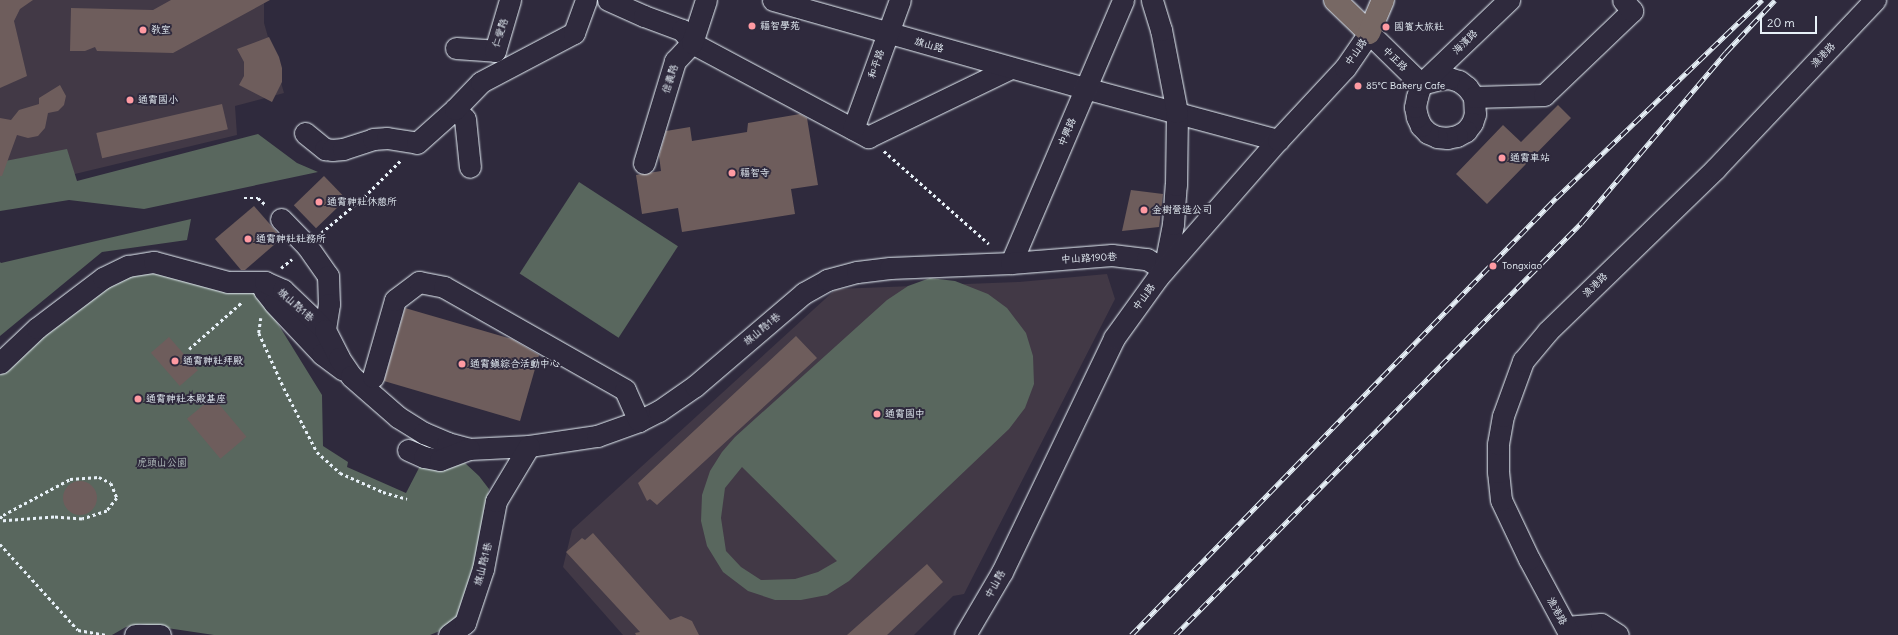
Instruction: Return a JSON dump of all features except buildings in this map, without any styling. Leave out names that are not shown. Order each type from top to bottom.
[{"type":"main road","name":"中正路","points":[[1335,0],[1369,33]]},
{"type":"main road","name":"中山路","points":[[1369,33],[1383,0]]},
{"type":"street","name":"仁愛路","points":[[456,48],[495,51],[510,0]]},
{"type":"street","points":[[305,133],[325,149],[332,150],[373,139],[387,138],[417,143],[455,109],[481,82],[574,33],[586,0]]},
{"type":"street","points":[[608,0],[644,16],[682,30],[692,43],[861,133],[1011,68]]},
{"type":"street","name":"信義路","points":[[644,163],[676,61],[692,43],[706,0]]},
{"type":"street","name":"旗山路","points":[[773,0],[1011,68],[1278,140]]},
{"type":"street","name":"和平路","points":[[861,133],[887,33],[900,0]]},
{"type":"street","name":"中興路","points":[[1011,263],[1123,0]]},
{"type":"street","points":[[1152,0],[1162,30],[1177,112],[1176,185],[1173,224],[1164,270]]},
{"type":"street","name":"海濱路","points":[[1421,84],[1509,0]]},
{"type":"street","points":[[1474,98],[1544,94],[1632,11],[1623,0]]},
{"type":"street","name":"漁港路","points":[[1568,631],[1529,559],[1501,500],[1498,472],[1498,451],[1503,416],[1523,361],[1548,331],[1715,169],[1875,0]]},
{"type":"street","name":"中正路","points":[[1369,33],[1421,84]]},
{"type":"street","name":"中山路","points":[[965,635],[1002,572],[1114,338],[1164,270],[1278,140],[1345,68],[1369,33]]},
{"type":"street","points":[[1449,78],[1459,81],[1467,87],[1474,98],[1475,114],[1472,123],[1466,131],[1457,136],[1447,138],[1437,137],[1428,133],[1421,126],[1417,117],[1415,107],[1421,84],[1449,78]]},
{"type":"street","points":[[455,109],[465,119],[470,167]]},
{"type":"street","points":[[281,219],[306,246],[328,276],[329,304],[325,330]]},
{"type":"street","name":"中山路190巷","points":[[1011,263],[1112,255],[1147,260],[1164,270]]},
{"type":"street","name":"旗山路1巷","points":[[0,363],[37,328],[102,278],[128,266],[154,262],[228,282],[265,286],[283,290],[325,330],[339,358],[351,376],[398,417],[424,432],[448,443],[469,449],[529,446],[597,436],[639,421],[676,401],[804,293],[827,280],[857,272],[890,268],[1011,263]]},
{"type":"street","points":[[373,377],[395,300],[419,282],[444,287],[625,390],[639,421]]},
{"type":"street","points":[[265,286],[274,303],[322,354],[351,376]]},
{"type":"street","name":"旗山路1巷","points":[[449,635],[465,623],[483,569],[496,501],[529,446]]},
{"type":"street","points":[[408,450],[424,457],[440,460],[469,449]]},
{"type":"street","points":[[1568,631],[1601,624],[1618,635]]},
{"type":"street","points":[[135,635],[160,635]]},
{"type":"path","points":[[861,133],[1011,263]]},
{"type":"path","points":[[325,230],[364,197],[417,143]]},
{"type":"path","points":[[244,198],[258,198],[281,219]]},
{"type":"path","points":[[189,349],[265,286]]},
{"type":"path","points":[[265,286],[259,333],[284,388],[317,452],[340,473],[383,492],[407,499]]},
{"type":"path","points":[[99,477],[111,483],[117,498],[107,511],[82,519],[54,517],[0,519],[3,515],[70,479],[99,477]]},
{"type":"path","points":[[0,544],[78,630],[107,635]]},
{"type":"shaded area","name":"通霄國小","points":[[0,0],[264,0],[264,23],[284,93],[235,106],[237,135],[0,192]]},
{"type":"shaded area","name":"通霄國中","points":[[1107,274],[1115,299],[964,594],[953,596],[914,635],[623,635],[563,567],[572,530],[836,289],[1019,282]]},
{"type":"green space","points":[[258,134],[297,163],[318,172],[144,209],[69,200],[0,211],[0,162],[67,149],[77,181]]},
{"type":"green space","points":[[579,182],[678,246],[619,338],[520,273]]},
{"type":"green space","points":[[191,219],[187,240],[102,252],[0,336],[0,262]]},
{"type":"green space","name":"虎頭山公園","points":[[158,271],[266,289],[270,311],[322,395],[323,446],[348,462],[347,467],[406,493],[420,466],[441,467],[465,463],[479,476],[489,489],[468,599],[459,618],[447,628],[430,635],[214,635],[140,624],[126,627],[112,635],[0,635],[0,375],[99,288],[129,275]]},
{"type":"green space","points":[[930,278],[955,281],[988,294],[1007,308],[1026,333],[1033,356],[1034,384],[1025,408],[1009,429],[849,581],[827,595],[801,600],[775,600],[748,591],[723,572],[707,546],[701,521],[702,495],[710,471],[722,452],[735,437],[887,300],[908,286]],"holes":[[[742,467],[837,561],[818,572],[795,579],[761,580],[741,567],[726,551],[721,518],[725,488]]]},
{"type":"railway","points":[[1131,635],[1556,198],[1762,0]]},
{"type":"railway","points":[[1175,635],[1581,223],[1726,52],[1775,0]]},
{"type":"place","name":"福智學苑","points":[[752,26]]},
{"type":"place","name":"國賓大旅社","points":[[1386,27]]},
{"type":"place","name":"教室","points":[[143,30]]},
{"type":"place","name":"85°C Bakery Cafe","points":[[1358,86]]},
{"type":"place","name":"通霄國小","points":[[130,100]]},
{"type":"place","name":"通霄車站","points":[[1502,158]]},
{"type":"place","name":"福智寺","points":[[732,173]]},
{"type":"place","name":"通霄神社休憩所","points":[[319,202]]},
{"type":"place","name":"金樹營造公司","points":[[1144,210]]},
{"type":"place","name":"通霄神社社務所","points":[[248,239]]},
{"type":"place","name":"Tongxiao","points":[[1493,266]]},
{"type":"place","name":"通霄神社拜殿","points":[[175,361]]},
{"type":"place","name":"通霄鎮綜合活動中心","points":[[462,364]]},
{"type":"place","name":"通霄神社本殿基座","points":[[138,399]]},
{"type":"place","name":"通霄國中","points":[[877,414]]}]
